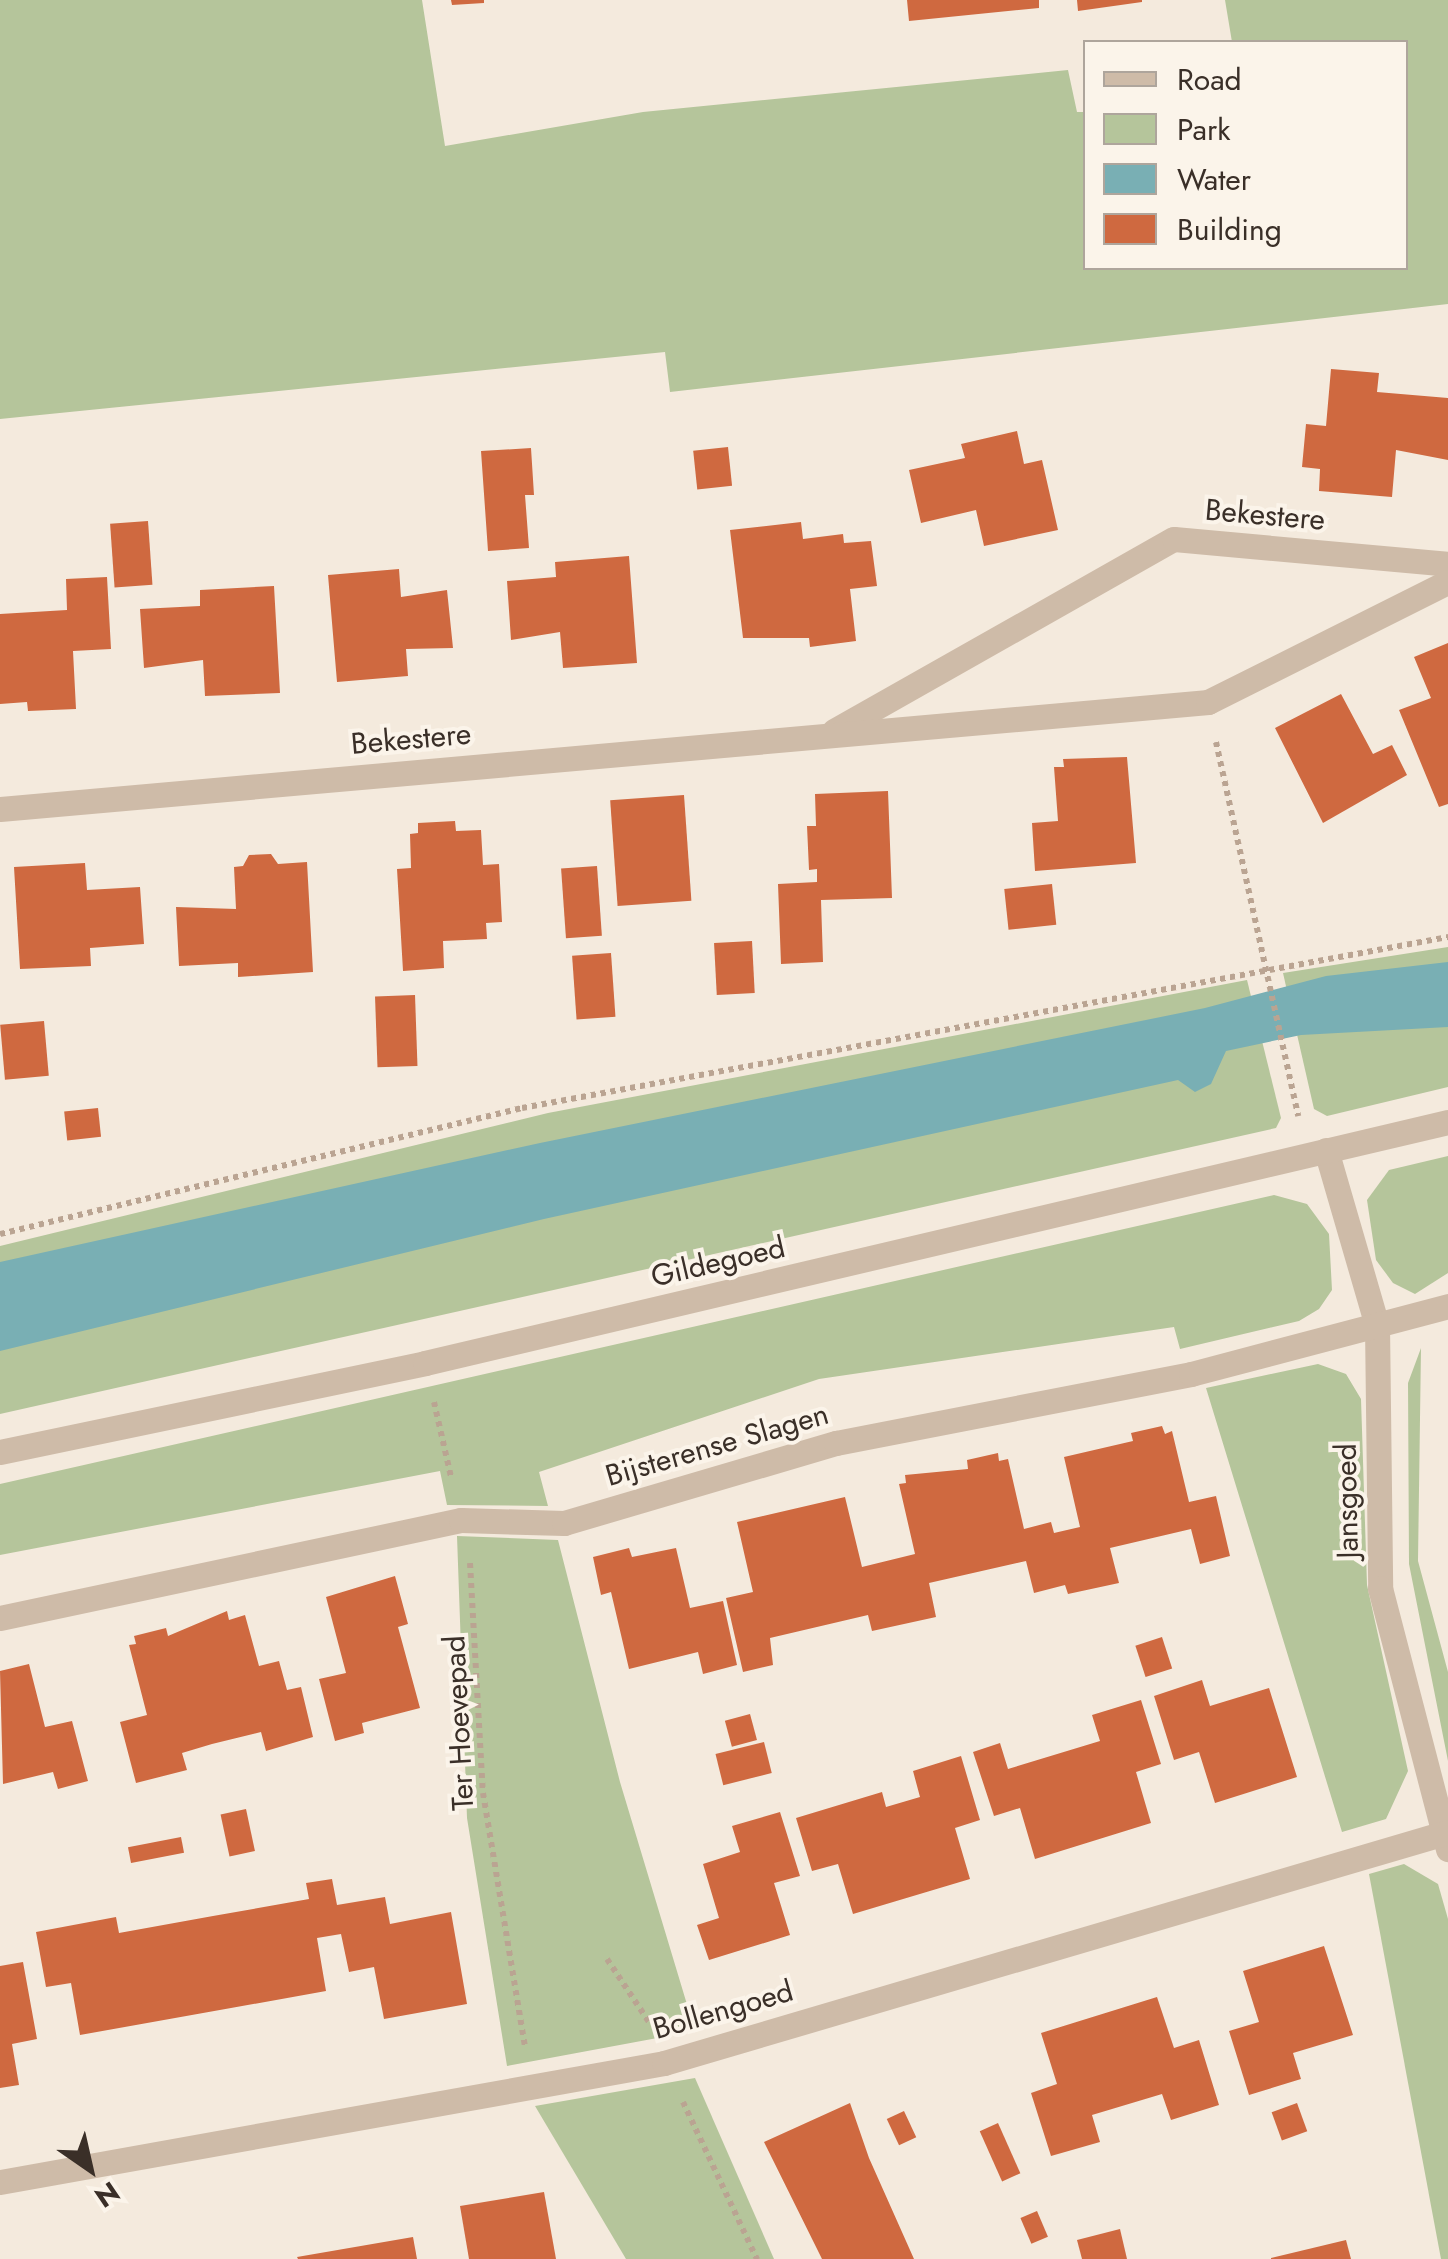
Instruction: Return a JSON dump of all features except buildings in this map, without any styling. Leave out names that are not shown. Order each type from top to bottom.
[{"type":"street","name":"Bekestere","points":[[827,735],[1174,539],[1448,564]]},
{"type":"street","name":"Bekestere","points":[[0,809],[1208,702],[1448,582]]},
{"type":"street","name":"Gildegoed","points":[[0,1452],[425,1364],[1448,1122]]},
{"type":"street","name":"Jansgoed","points":[[1326,1150],[1377,1326],[1380,1588],[1446,1838]]},
{"type":"street","name":"Bijsterense Slagen","points":[[0,1618],[461,1520],[564,1523],[836,1442],[1190,1374],[1448,1306]]},
{"type":"street","name":"Bollengoed","points":[[0,2182],[532,2082],[664,2063],[1446,1838]]},
{"type":"path","points":[[1208,702],[1291,1091]]},
{"type":"path","points":[[0,1234],[522,1108],[1263,966],[1448,937]]},
{"type":"path","name":"Ter Hoevepad","points":[[425,1364],[474,1582],[483,1792],[532,2082]]},
{"type":"path","points":[[607,1959],[658,2036],[664,2063],[757,2259]]},
{"type":"green space","points":[[0,0],[422,0],[445,146],[643,112],[1068,70],[1077,112],[1083,112],[1083,270],[1408,270],[1408,40],[1232,40],[1225,0],[1448,0],[1448,304],[670,392],[665,352],[0,419]]},
{"type":"green space","points":[[1448,947],[1448,1087],[1327,1116],[1314,1109],[1283,973]]},
{"type":"green space","points":[[1247,980],[1281,1118],[1276,1128],[0,1414],[0,1246],[548,1113]]},
{"type":"green space","points":[[1448,1156],[1448,1273],[1415,1294],[1393,1283],[1376,1260],[1367,1200],[1389,1170]]},
{"type":"green space","points":[[1274,1195],[1307,1204],[1329,1234],[1332,1290],[1319,1309],[1299,1321],[1180,1349],[1174,1327],[819,1379],[539,1472],[548,1506],[447,1505],[440,1471],[0,1555],[0,1484]]},
{"type":"green space","points":[[1421,1348],[1418,1561],[1448,1672],[1448,1761],[1409,1564],[1408,1383]]},
{"type":"green space","points":[[1318,1364],[1346,1374],[1361,1399],[1367,1585],[1408,1771],[1386,1819],[1342,1832],[1206,1388]]},
{"type":"green space","points":[[457,1536],[558,1540],[620,1782],[695,2031],[507,2066],[467,1818]]},
{"type":"green space","points":[[1404,1864],[1438,1884],[1448,1919],[1448,2259],[1441,2259],[1369,1874]]},
{"type":"green space","points":[[695,2078],[774,2259],[626,2259],[535,2106]]},
{"type":"water","points":[[1448,962],[1448,1027],[1301,1035],[1226,1051],[1211,1084],[1195,1092],[1178,1080],[544,1219],[0,1351],[0,1262],[540,1143],[1205,1008],[1326,976]]}]
